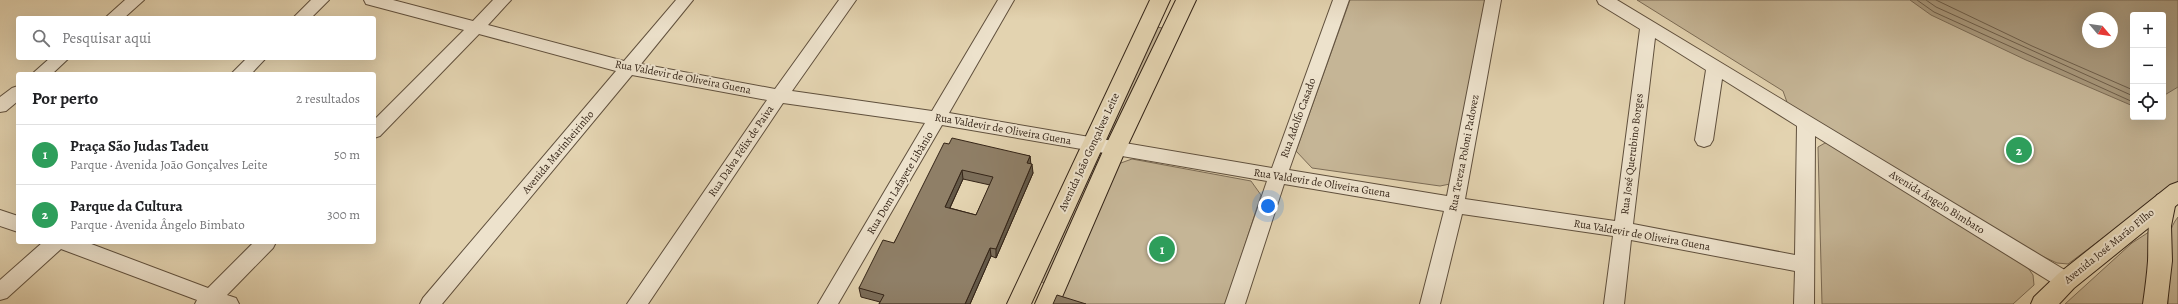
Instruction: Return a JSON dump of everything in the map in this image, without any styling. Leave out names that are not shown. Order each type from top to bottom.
[{"type":"main road","name":"Avenida João Gonçalves Leite","points":[[1047,303],[1115,149],[1186,0]]},
{"type":"main road","name":"Avenida João Gonçalves Leite","points":[[1021,300],[1156,8]]},
{"type":"main road","points":[[1156,8],[1175,22]]},
{"type":"main road","points":[[2155,304],[2160,261],[2159,226],[2172,196]]},
{"type":"main road","name":"Avenida José Marão Filho","points":[[2043,304],[2066,281],[2172,196]]},
{"type":"main road","points":[[1021,300],[1047,303]]},
{"type":"street","points":[[116,16],[136,0]]},
{"type":"street","points":[[304,16],[321,0]]},
{"type":"street","name":"Rua Valdevir de Oliveira Guena","points":[[372,0],[628,68],[779,96],[939,118],[1115,149],[1455,205],[1622,230],[1804,265]]},
{"type":"street","points":[[376,129],[503,0]]},
{"type":"street","name":"Avenida Marinheirinho","points":[[430,304],[684,0]]},
{"type":"street","name":"Rua Dalva Félix de Paiva","points":[[637,304],[779,96],[848,0]]},
{"type":"street","name":"Rua Dom Lafayete Libânio","points":[[828,304],[939,118],[1006,0]]},
{"type":"street","name":"Rua Adolfo Casado","points":[[1235,304],[1278,175],[1341,0]]},
{"type":"street","name":"Rua Tereza Poloni Padovez","points":[[1430,304],[1455,205],[1493,0]]},
{"type":"street","name":"Avenida Ângelo Bimbato","points":[[1606,0],[1648,28],[1806,124],[1842,144],[2066,281]]},
{"type":"street","name":"Rua José Querubino Borges","points":[[1614,304],[1648,28]]},
{"type":"street","points":[[44,72],[58,60]]},
{"type":"street","points":[[242,72],[256,60]]},
{"type":"street","points":[[1704,140],[1715,68]]},
{"type":"street","points":[[0,106],[16,94]]},
{"type":"street","points":[[1804,304],[1806,124]]},
{"type":"street","points":[[0,218],[16,223]]},
{"type":"street","points":[[0,292],[54,244]]},
{"type":"street","points":[[70,244],[208,301],[229,304]]},
{"type":"street","points":[[208,301],[264,244]]},
{"type":"shaded area","points":[[1350,0],[1485,0],[1450,184],[1440,186],[1312,168],[1296,151]]},
{"type":"shaded area","points":[[1637,0],[2178,0],[2178,182],[2068,264],[2057,263],[2005,239],[1788,105],[1783,91]]},
{"type":"shaded area","points":[[1157,27],[1162,28],[1163,32],[1111,139],[1105,137]]},
{"type":"shaded area","points":[[1825,143],[1837,145],[2026,265],[2033,275],[2034,285],[2013,304],[1822,304],[1818,147]]},
{"type":"shaded area","points":[[1096,154],[1103,156],[1047,284],[1039,279]]},
{"type":"shaded area","points":[[1132,159],[1251,181],[1261,195],[1226,304],[1058,304],[1118,164]]},
{"type":"shaded area","points":[[2178,217],[2178,304],[2168,304],[2167,246],[2169,235]]},
{"type":"shaded area","points":[[2155,228],[2150,304],[2065,304],[2132,243]]},
{"type":"water","points":[[1910,0],[2178,0],[2178,87],[2166,94],[2166,12],[2130,12],[2130,105],[2026,60],[1931,15]]},
{"type":"building","points":[[952,138],[1030,156],[1027,163],[1032,164],[996,249],[990,248],[965,304],[879,304],[884,295],[859,288],[883,240],[894,243],[944,143],[949,144]],"holes":[[[962,170],[993,177],[976,215],[945,207]]]},
{"type":"building","points":[[1057,295],[1086,304],[1053,304]]},
{"type":"place","name":"Parque da Cultura","points":[[2019,150]]},
{"type":"place","name":"Praça São Judas Tadeu","points":[[1162,249]]}]
